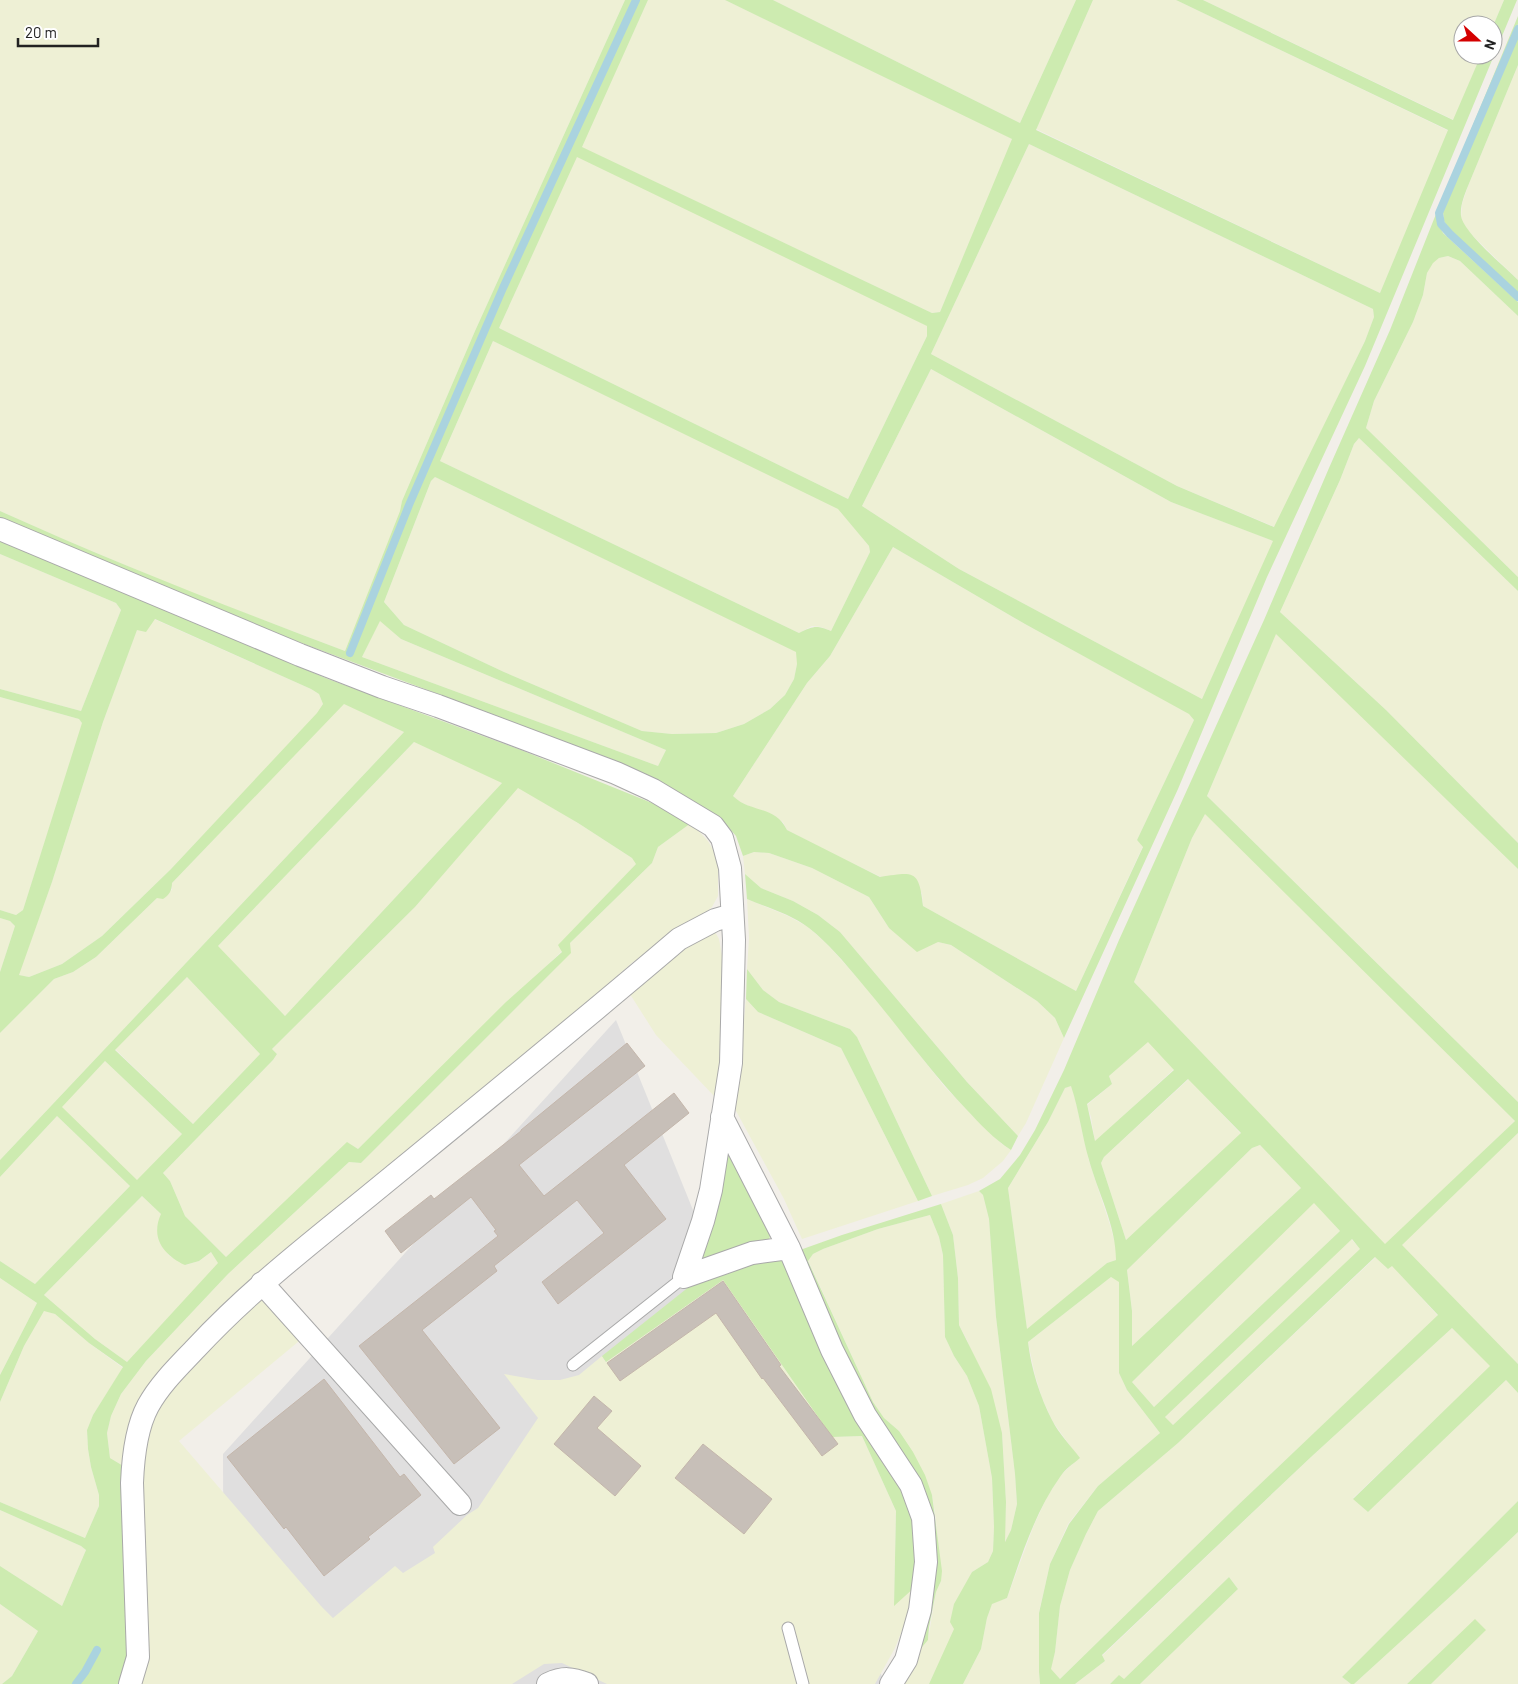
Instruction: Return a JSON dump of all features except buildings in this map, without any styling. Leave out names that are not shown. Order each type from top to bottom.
[{"type":"street","points":[[0,530],[300,655],[616,773],[653,790],[713,826],[722,838],[730,868],[734,940],[731,1063],[711,1190],[703,1222],[684,1277]]},
{"type":"street","points":[[130,1684],[138,1657],[132,1482],[133,1458],[148,1406],[170,1374],[218,1324],[262,1283],[499,1090],[679,938],[715,920],[732,915]]},
{"type":"street","points":[[722,1117],[789,1248],[832,1350],[865,1416],[911,1485],[923,1518],[926,1562],[920,1610],[906,1660],[891,1684]]},
{"type":"street","points":[[684,1277],[752,1253],[789,1248]]},
{"type":"street","points":[[262,1283],[460,1504]]},
{"type":"street","points":[[549,1684],[562,1678],[578,1680],[587,1684]]},
{"type":"lane","points":[[573,1364],[684,1277]]},
{"type":"lane","points":[[788,1628],[803,1684]]},
{"type":"shaded area","points":[[616,1020],[885,1684],[224,1684],[223,1454]]},
{"type":"green space","points":[[0,0],[625,0],[475,331],[402,501],[400,511],[345,651],[197,595],[0,511]]},
{"type":"green space","points":[[625,0],[634,0],[501,287],[407,504],[348,652],[349,656],[352,654],[411,506],[505,289],[638,0],[648,0],[582,147],[932,313],[940,312],[1012,139],[725,0],[773,0],[1020,123],[1076,0],[1093,0],[1036,130],[1380,293],[1448,130],[1176,0],[1203,0],[1453,120],[1477,65],[1490,65],[1365,366],[1267,577],[1178,789],[1064,1038],[1055,1018],[1037,1001],[951,945],[938,942],[917,952],[889,928],[869,897],[812,868],[769,853],[754,852],[743,856],[736,836],[723,821],[607,760],[489,713],[221,613],[0,519],[0,511],[171,584],[345,651],[400,511],[402,501],[475,331]],"holes":[[[1029,144],[1373,309],[1374,317],[1365,341],[1274,527],[1177,486],[931,354]],[[577,157],[927,326],[927,336],[848,499],[499,328]],[[493,341],[838,509],[869,546],[870,552],[831,631],[815,627],[799,633],[440,461]],[[931,369],[1171,502],[1273,541],[1202,699],[959,569],[862,506]],[[435,477],[796,652],[797,664],[794,679],[785,695],[770,709],[744,724],[716,733],[672,734],[642,731],[504,672],[404,625],[384,602],[431,481]],[[893,547],[1025,624],[1189,714],[1194,720],[1137,840],[1143,847],[1076,991],[923,906],[919,885],[917,879],[913,876],[901,874],[880,877],[787,830],[776,817],[747,805],[733,796],[807,683],[830,656]],[[380,621],[401,639],[666,750],[658,766],[362,657]]]},
{"type":"green space","points":[[648,0],[725,0],[1013,139],[940,312],[932,313],[581,147]]},
{"type":"green space","points":[[773,0],[1076,0],[1020,123]]},
{"type":"green space","points":[[1093,0],[1176,0],[1449,131],[1380,293],[1036,129]]},
{"type":"green space","points":[[1203,0],[1504,0],[1498,15],[1453,15],[1453,65],[1477,65],[1454,120]]},
{"type":"green space","points":[[1504,0],[1517,0],[1503,34],[1503,15],[1498,15]]},
{"type":"green space","points":[[1518,16],[1518,24],[1503,60],[1503,52]]},
{"type":"green space","points":[[1518,35],[1518,65],[1467,190],[1461,216],[1469,231],[1518,280],[1518,295],[1450,232],[1444,221],[1443,212]]},
{"type":"green space","points":[[1498,65],[1501,65],[1439,211],[1437,220],[1443,233],[1518,302],[1518,316],[1460,261],[1448,256],[1439,258],[1433,263],[1427,273],[1423,295],[1413,322],[1374,401],[1366,428],[1518,577],[1518,591],[1359,438],[1354,444],[1340,480],[1280,612],[1386,710],[1518,843],[1518,869],[1276,634],[1207,796],[1518,1102],[1518,1133],[1402,1245],[1518,1364],[1518,1393],[1506,1380],[1368,1512],[1353,1499],[1490,1366],[1452,1328],[1311,1457],[1102,1655],[1105,1661],[1075,1684],[1040,1684],[1039,1613],[1050,1564],[1069,1524],[1098,1486],[1160,1433],[1127,1390],[1119,1373],[1119,1282],[1111,1277],[1028,1342],[1040,1392],[1052,1420],[1080,1458],[1062,1474],[1043,1505],[1029,1535],[1007,1598],[992,1604],[987,1618],[981,1649],[963,1684],[929,1684],[954,1629],[950,1622],[954,1604],[972,1572],[988,1562],[993,1551],[994,1527],[992,1478],[979,1406],[967,1376],[945,1337],[943,1255],[939,1237],[930,1215],[878,1229],[823,1249],[813,1254],[808,1261],[873,1402],[884,1418],[899,1431],[913,1452],[925,1475],[932,1495],[942,1571],[941,1581],[936,1592],[928,1640],[918,1652],[924,1613],[917,1474],[887,1428],[868,1408],[800,1250],[941,1204],[953,1235],[958,1278],[959,1325],[991,1389],[1002,1433],[1006,1502],[1005,1542],[1011,1530],[1017,1504],[1015,1474],[996,1317],[989,1219],[983,1195],[979,1191],[1000,1179],[1020,1155],[1035,1130],[1064,1070],[1119,940],[1264,620],[1390,330]],"holes":[[[1205,814],[1515,1121],[1385,1244],[1134,982],[1192,838]],[[1148,1042],[1174,1070],[1095,1141],[1087,1104],[1112,1084],[1109,1076]],[[1188,1079],[1241,1133],[1126,1240],[1101,1163],[1104,1157]],[[1071,1086],[1089,1160],[1110,1222],[1116,1260],[1107,1263],[1027,1329],[1008,1188],[1048,1122],[1065,1088]],[[1260,1145],[1301,1188],[1132,1346],[1132,1311],[1127,1270],[1252,1148]],[[1314,1203],[1340,1231],[1154,1407],[1132,1382]],[[1352,1239],[1360,1249],[1173,1425],[1165,1417]],[[1375,1257],[1388,1269],[1392,1266],[1438,1315],[1236,1507],[1060,1679],[1051,1669],[1055,1652],[1060,1606],[1070,1570],[1086,1534],[1098,1511],[1178,1443]]]},
{"type":"green space","points":[[1518,65],[1518,280],[1467,230],[1461,218],[1462,204],[1468,186]]},
{"type":"green space","points":[[1029,144],[1373,309],[1374,317],[1365,341],[1275,527],[1177,486],[931,354]]},
{"type":"green space","points":[[577,156],[928,326],[927,336],[848,499],[499,328]]},
{"type":"green space","points":[[1448,256],[1460,261],[1518,316],[1518,577],[1366,428],[1374,401],[1413,322],[1423,295],[1427,273],[1432,263],[1439,258]]},
{"type":"green space","points":[[493,341],[838,508],[869,546],[870,552],[831,631],[812,626],[799,633],[440,461]]},
{"type":"green space","points":[[931,369],[1171,502],[1274,541],[1202,699],[959,569],[862,506]]},
{"type":"green space","points":[[1359,438],[1518,591],[1518,843],[1386,710],[1280,612],[1340,480],[1354,444]]},
{"type":"green space","points":[[435,477],[797,652],[794,679],[785,695],[770,709],[744,724],[716,733],[672,734],[642,731],[504,672],[404,625],[384,602],[431,481]]},
{"type":"green space","points":[[0,540],[328,679],[521,750],[657,805],[691,823],[658,847],[652,863],[570,943],[571,953],[361,1163],[349,1162],[228,1274],[146,1361],[121,1394],[111,1416],[107,1433],[110,1458],[125,1467],[132,1655],[124,1684],[80,1684],[88,1673],[99,1649],[96,1647],[83,1671],[73,1684],[2,1684],[12,1676],[38,1631],[0,1604],[0,1566],[62,1606],[86,1550],[81,1546],[0,1510],[0,1502],[85,1538],[99,1506],[99,1495],[88,1449],[87,1430],[93,1415],[123,1367],[89,1343],[55,1314],[44,1311],[24,1346],[0,1402],[0,1375],[37,1303],[0,1278],[0,1261],[35,1284],[130,1186],[57,1116],[0,1177],[0,1160],[404,732],[344,704],[172,883],[171,891],[167,896],[163,899],[157,898],[96,957],[73,972],[54,979],[0,1033],[0,972],[15,926],[10,921],[0,918],[0,910],[16,915],[23,910],[82,723],[79,719],[0,697],[0,689],[81,711],[121,610],[116,603],[0,554]],"holes":[[[155,619],[311,689],[319,694],[323,704],[317,713],[171,869],[102,936],[62,964],[29,977],[19,975],[52,882],[103,722],[137,630],[146,632]],[[414,742],[502,783],[285,1016],[218,946]],[[518,788],[578,823],[632,858],[636,864],[558,945],[562,952],[506,1002],[358,1149],[347,1142],[226,1257],[185,1216],[170,1181],[163,1173],[273,1060],[277,1054],[272,1049],[415,907]],[[187,977],[260,1054],[193,1124],[115,1050]],[[105,1061],[182,1134],[137,1180],[62,1107]],[[142,1196],[161,1214],[157,1231],[158,1238],[165,1251],[185,1265],[199,1261],[211,1252],[218,1263],[127,1362],[95,1339],[44,1295]]]},
{"type":"green space","points":[[893,547],[1025,624],[1190,714],[1194,720],[1137,840],[1143,846],[1076,991],[923,906],[922,893],[887,876],[881,877],[825,850],[787,830],[783,822],[738,801],[733,796],[807,683],[830,656]]},
{"type":"green space","points":[[0,554],[116,603],[121,610],[81,711],[0,689]]},
{"type":"green space","points":[[154,619],[311,689],[319,694],[323,704],[318,713],[171,869],[102,936],[62,964],[29,977],[18,975],[52,882],[103,722],[137,629]]},
{"type":"green space","points":[[380,620],[401,639],[666,750],[658,766],[362,657]]},
{"type":"green space","points":[[1276,633],[1518,869],[1518,1102],[1207,796]]},
{"type":"green space","points":[[0,697],[79,719],[83,723],[23,910],[16,915],[0,910]]},
{"type":"green space","points":[[344,703],[404,732],[0,1160],[0,1033],[54,979],[73,972],[96,957],[157,898],[172,890],[172,883]]},
{"type":"green space","points":[[414,742],[503,782],[285,1016],[217,947]]},
{"type":"green space","points":[[518,787],[578,823],[637,863],[559,945],[562,951],[358,1149],[347,1143],[226,1257],[185,1216],[170,1181],[163,1173],[273,1060],[277,1054],[272,1049],[415,907]]},
{"type":"green space","points":[[1205,813],[1515,1121],[1385,1245],[1134,982],[1192,838]]},
{"type":"green space","points":[[691,823],[708,841],[715,853],[718,866],[718,896],[712,907],[633,962],[166,1372],[125,1467],[110,1458],[107,1433],[111,1416],[121,1394],[146,1361],[228,1274],[349,1162],[361,1163],[557,967],[570,943],[652,863],[658,847]]},
{"type":"green space","points":[[754,852],[769,853],[812,868],[869,897],[889,928],[951,945],[1037,1001],[1055,1018],[1064,1038],[1026,1123],[1018,1136],[967,1082],[840,932],[818,915],[793,901],[761,888],[745,874],[743,856]]},
{"type":"green space","points":[[745,874],[761,888],[793,901],[818,915],[840,932],[967,1082],[1018,1136],[1011,1150],[987,1131],[952,1094],[853,973],[823,940],[795,919],[747,899]]},
{"type":"green space","points":[[747,899],[788,916],[808,927],[827,944],[872,994],[944,1086],[980,1123],[1011,1150],[1003,1161],[983,1178],[968,1185],[932,1196],[857,1037],[850,1029],[779,1002],[763,990],[747,969],[749,938]]},
{"type":"green space","points":[[0,918],[10,921],[15,926],[0,972]]},
{"type":"green space","points":[[714,930],[719,939],[723,961],[724,1051],[719,1095],[714,1096],[656,1035],[628,991],[657,963]]},
{"type":"green space","points":[[747,969],[763,990],[779,1002],[850,1029],[857,1037],[932,1196],[918,1201],[841,1048],[758,1012],[746,999]]},
{"type":"green space","points":[[187,977],[260,1054],[193,1124],[115,1049]]},
{"type":"green space","points":[[746,999],[758,1012],[841,1048],[918,1201],[802,1239],[784,1199],[735,1109]]},
{"type":"green space","points":[[1148,1041],[1174,1069],[1095,1142],[1087,1105],[1112,1084],[1109,1076]]},
{"type":"green space","points":[[105,1061],[182,1134],[137,1181],[61,1107]]},
{"type":"green space","points":[[1189,1079],[1241,1134],[1126,1240],[1101,1163],[1104,1157]]},
{"type":"green space","points":[[1072,1085],[1089,1161],[1116,1247],[1116,1260],[1107,1263],[1027,1330],[1008,1188],[1048,1122],[1065,1088]]},
{"type":"green space","points":[[57,1116],[130,1186],[35,1284],[0,1261],[0,1177]]},
{"type":"green space","points":[[1518,1133],[1518,1364],[1401,1245]]},
{"type":"green space","points":[[729,1138],[771,1232],[769,1240],[695,1267]]},
{"type":"green space","points":[[1260,1145],[1301,1188],[1132,1346],[1132,1311],[1127,1270],[1252,1148]]},
{"type":"green space","points":[[979,1191],[983,1195],[989,1219],[996,1317],[1015,1474],[1017,1504],[1011,1530],[1004,1544],[1006,1502],[1002,1433],[967,1340],[959,1325],[958,1278],[953,1235],[941,1204]]},
{"type":"green space","points":[[142,1196],[161,1214],[168,1255],[186,1265],[199,1261],[211,1252],[219,1263],[127,1362],[95,1339],[44,1295]]},
{"type":"green space","points":[[1314,1202],[1340,1231],[1154,1407],[1132,1382]]},
{"type":"green space","points":[[930,1215],[939,1237],[943,1255],[945,1337],[967,1376],[979,1406],[992,1478],[993,1551],[988,1562],[972,1572],[955,1629],[929,1684],[901,1684],[918,1652],[928,1640],[936,1592],[941,1581],[932,1495],[899,1431],[884,1418],[873,1402],[808,1260],[813,1254],[823,1249],[878,1229]]},
{"type":"green space","points":[[1351,1239],[1361,1249],[1173,1425],[1165,1417]]},
{"type":"green space","points":[[1376,1257],[1388,1269],[1392,1265],[1438,1316],[1236,1507],[1060,1679],[1050,1669],[1055,1652],[1060,1606],[1070,1570],[1098,1511],[1178,1443]]},
{"type":"green space","points":[[781,1258],[903,1490],[912,1516],[916,1544],[915,1587],[894,1606],[896,1511],[862,1436],[832,1437],[723,1280],[606,1362],[602,1356],[690,1286],[726,1268]]},
{"type":"green space","points":[[1111,1277],[1119,1281],[1119,1373],[1127,1390],[1160,1433],[1098,1486],[1068,1524],[1050,1564],[1039,1612],[1040,1684],[963,1684],[981,1649],[992,1603],[1007,1598],[1034,1525],[1047,1497],[1061,1475],[1079,1458],[1053,1422],[1042,1398],[1028,1342]]},
{"type":"green space","points":[[0,1278],[37,1303],[0,1375]]},
{"type":"green space","points":[[723,1280],[832,1437],[862,1436],[896,1511],[894,1605],[915,1587],[905,1623],[895,1648],[875,1684],[607,1684],[562,1663],[544,1664],[512,1684],[140,1684],[136,1471],[152,1408],[207,1346],[266,1296],[304,1337],[179,1441],[333,1618],[395,1566],[403,1573],[435,1553],[433,1547],[467,1515],[478,1508],[538,1418],[504,1374],[538,1380],[560,1380],[579,1375],[602,1356],[606,1362]]},
{"type":"green space","points":[[44,1310],[55,1314],[89,1343],[123,1368],[93,1415],[87,1430],[88,1449],[99,1495],[99,1506],[85,1538],[0,1502],[0,1402],[24,1346]]},
{"type":"green space","points":[[1452,1328],[1491,1366],[1353,1498],[1368,1512],[1506,1380],[1518,1393],[1518,1501],[1342,1677],[1351,1684],[1140,1684],[1238,1589],[1229,1577],[1123,1680],[1119,1676],[1110,1684],[1075,1684],[1105,1661],[1102,1656],[1311,1457]]},
{"type":"green space","points":[[1518,1501],[1518,1532],[1354,1684],[1351,1684],[1342,1677]]},
{"type":"green space","points":[[0,1510],[81,1546],[86,1550],[62,1606],[0,1566]]},
{"type":"green space","points":[[1518,1532],[1518,1684],[1431,1684],[1485,1630],[1475,1620],[1407,1684],[1354,1684],[1454,1593]]},
{"type":"green space","points":[[1229,1577],[1238,1589],[1140,1684],[1110,1684],[1119,1675],[1124,1679]]},
{"type":"green space","points":[[0,1604],[38,1631],[12,1676],[2,1684],[0,1684]]},
{"type":"green space","points":[[1475,1619],[1486,1630],[1431,1684],[1407,1684]]},
{"type":"waterway","points":[[350,653],[409,505],[503,288],[636,0]]},
{"type":"waterway","points":[[1518,29],[1439,213],[1441,224],[1450,234],[1518,297]]},
{"type":"waterway","points":[[76,1684],[97,1650]]}]
